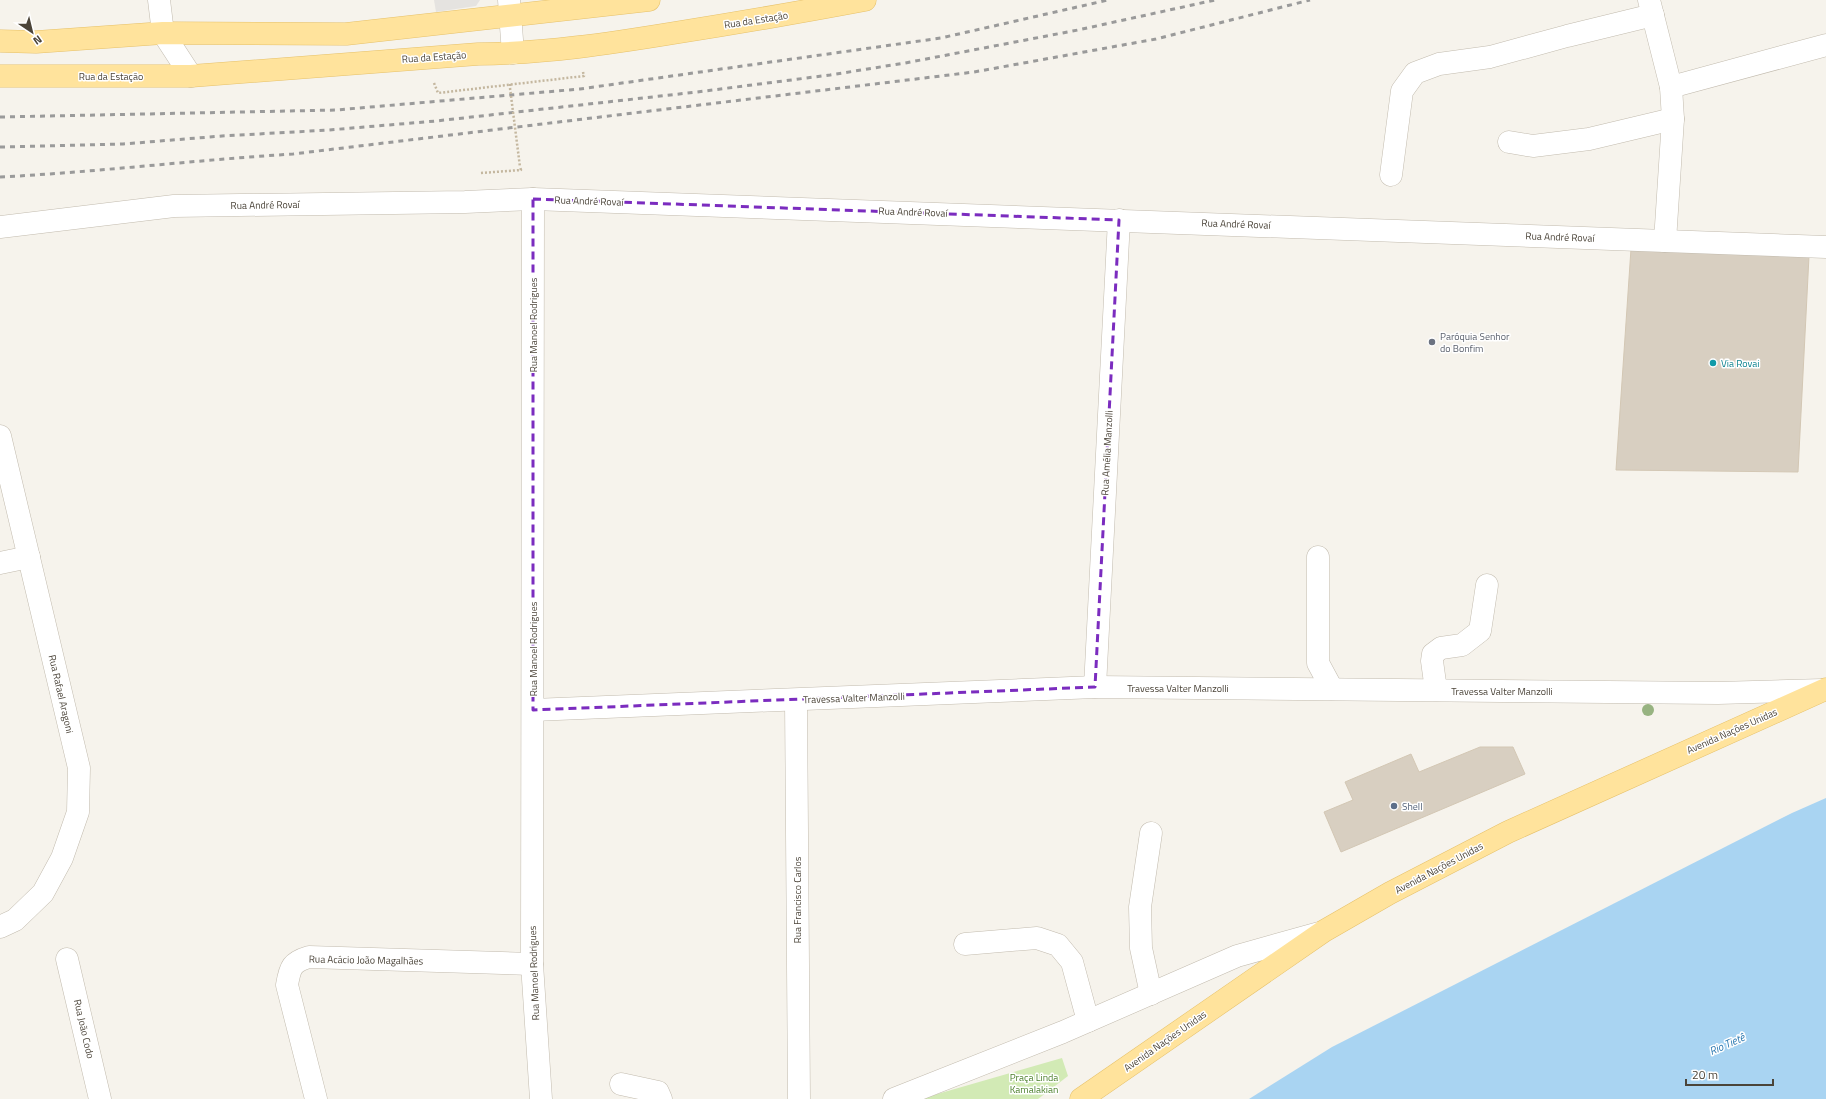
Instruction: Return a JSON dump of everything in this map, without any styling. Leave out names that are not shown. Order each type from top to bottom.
[{"type":"main road","points":[[0,41],[36,42],[163,33],[346,34],[510,8],[649,0]]},
{"type":"main road","name":"Rua da Estação","points":[[0,76],[191,76],[471,54],[513,53],[581,48],[774,17],[865,0]]},
{"type":"main road","name":"Avenida Nações Unidas","points":[[1080,1099],[1324,931],[1390,893],[1508,832],[1824,690]]},
{"type":"street","points":[[159,0],[163,33],[191,76]]},
{"type":"street","points":[[510,8],[513,53]]},
{"type":"street","points":[[1391,175],[1402,91],[1415,73],[1439,64],[1490,57],[1567,36],[1651,8],[1671,87],[1673,119],[1666,241]]},
{"type":"street","points":[[1671,87],[1826,45]]},
{"type":"street","points":[[1509,142],[1533,146],[1589,139],[1673,119]]},
{"type":"street","name":"Rua André Rovaí","points":[[0,227],[174,206],[465,202],[533,199],[1826,247]]},
{"type":"street","name":"Rua Manoel Rodrigues","points":[[533,199],[532,964],[541,1099]]},
{"type":"street","name":"Rua Amélia Manzolli","points":[[1095,687],[1119,220]]},
{"type":"street","name":"Rua Rafael Aragoni","points":[[0,436],[79,768],[78,812],[62,858],[43,893],[15,920],[0,927]]},
{"type":"street","points":[[1318,556],[1318,664],[1332,689]]},
{"type":"street","points":[[0,563],[29,557]]},
{"type":"street","points":[[1436,690],[1432,661],[1433,654],[1441,648],[1462,645],[1480,631],[1487,585]]},
{"type":"street","name":"Travessa Valter Manzolli","points":[[533,710],[1095,687],[1718,693],[1824,690]]},
{"type":"street","name":"Rua Francisco Carlos","points":[[796,700],[799,1099]]},
{"type":"street","points":[[1151,833],[1140,907],[1141,948],[1151,994]]},
{"type":"street","points":[[894,1099],[1088,1021],[1236,956],[1324,931]]},
{"type":"street","points":[[965,944],[1037,938],[1058,945],[1072,962],[1088,1021]]},
{"type":"street","name":"Rua Acácio João Magalhães","points":[[316,1099],[287,984],[292,966],[298,960],[309,957],[532,964]]},
{"type":"street","name":"Rua João Codo","points":[[67,960],[100,1099]]},
{"type":"street","points":[[621,1084],[658,1092],[661,1099]]},
{"type":"path","points":[[438,92],[584,76]]},
{"type":"path","points":[[475,173],[521,170],[510,84]]},
{"type":"highlighted area","points":[[533,199],[1119,220],[1095,687],[533,710]]},
{"type":"green space","name":"Praça Linda Kamalakian","points":[[1062,1058],[1068,1076],[1038,1099],[920,1099]]},
{"type":"shaded area","points":[[434,0],[480,0],[476,6],[436,12]]},
{"type":"water","name":"Rio Tietê","points":[[1826,798],[1826,1099],[1249,1099],[1332,1047],[1792,813]]},
{"type":"building","name":"Via Rovai","points":[[1631,249],[1809,256],[1798,472],[1616,470]]},
{"type":"building","name":"Shell","points":[[1480,747],[1513,747],[1525,774],[1341,852],[1324,812],[1353,800],[1345,782],[1411,754],[1419,772]]},
{"type":"railway","points":[[0,117],[336,110],[580,89],[941,38],[1108,0]]},
{"type":"railway","points":[[0,147],[123,144],[222,136],[329,130],[436,121],[697,92],[830,75],[905,63],[1078,30],[1215,0]]},
{"type":"railway","points":[[0,177],[293,154],[974,72],[1156,39],[1310,0]]},
{"type":"place","name":"Paróquia Senhor do Bonfim","points":[[1432,342]]},
{"type":"place","name":"Via Rovai","points":[[1713,363]]},
{"type":"place","name":"Shell","points":[[1394,806]]}]
